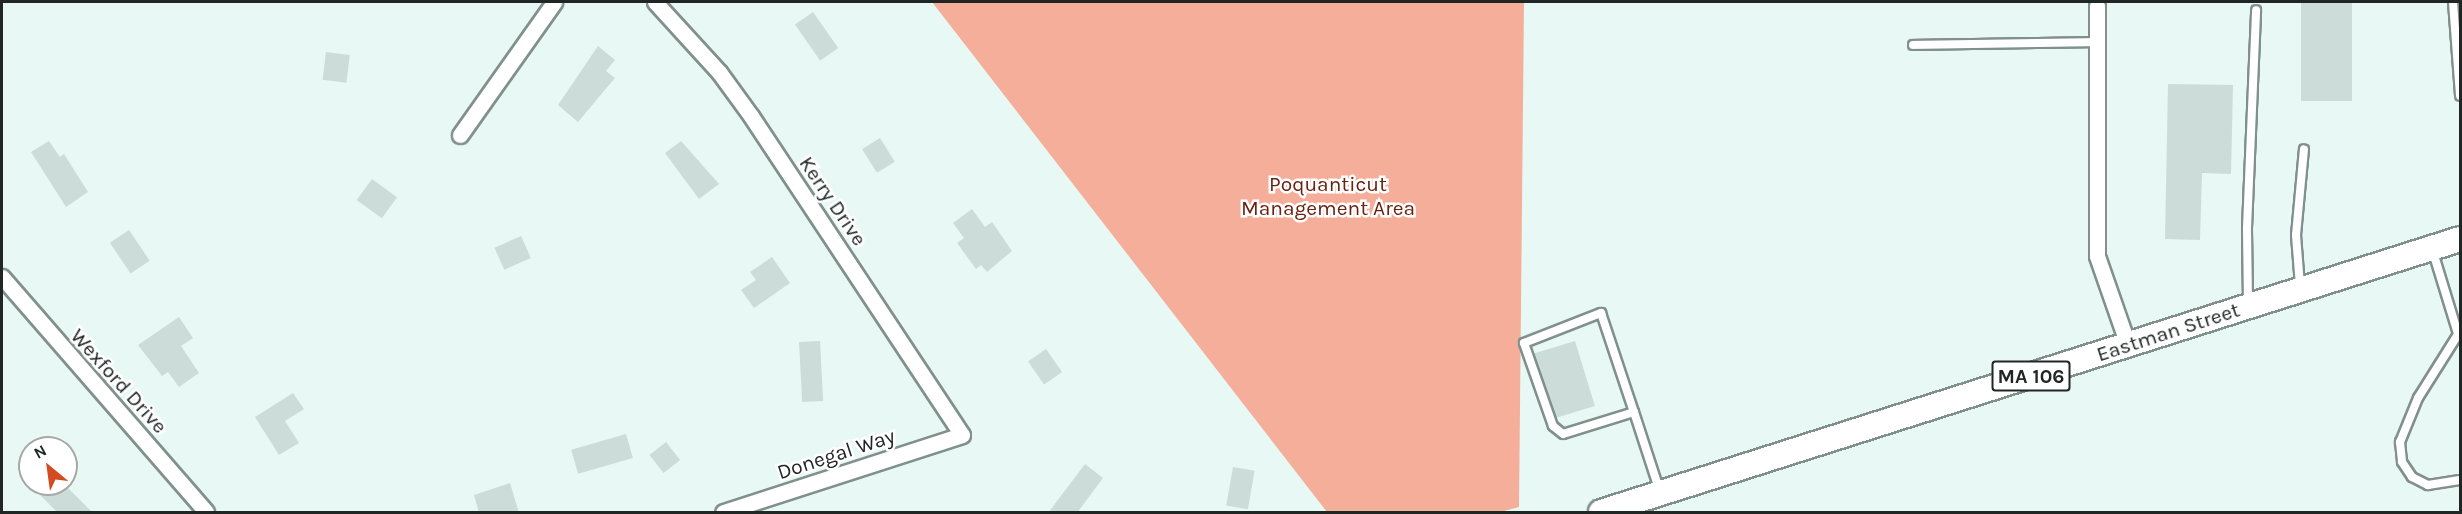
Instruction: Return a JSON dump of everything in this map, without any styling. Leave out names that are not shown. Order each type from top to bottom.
[{"type":"main road","name":"Eastman Street","points":[[1600,513],[2460,239]]},
{"type":"street","points":[[460,135],[554,2]]},
{"type":"street","name":"Kerry Drive","points":[[655,2],[719,72],[751,116],[962,435]]},
{"type":"street","points":[[2097,4],[2097,256],[2128,345]]},
{"type":"street","name":"Wexford Drive","points":[[2,277],[206,513]]},
{"type":"street","name":"Donegal Way","points":[[723,513],[962,435]]},
{"type":"lane","points":[[2453,2],[2460,96]]},
{"type":"lane","points":[[2248,307],[2247,228],[2256,10]]},
{"type":"lane","points":[[1913,45],[2097,42]]},
{"type":"lane","points":[[2300,290],[2296,235],[2304,148]]},
{"type":"lane","points":[[2432,248],[2459,336],[2418,398],[2400,442],[2402,462],[2412,477],[2428,485],[2460,480]]},
{"type":"lane","points":[[1634,412],[1563,434],[1553,426],[1524,343],[1601,313],[1634,412],[1661,494]]},
{"type":"green space","name":"Poquanticut Management Area","points":[[932,2],[1524,2],[1519,507],[1500,512],[1327,512]]},
{"type":"building","points":[[2301,2],[2352,2],[2352,101],[2301,101]]},
{"type":"building","points":[[813,12],[838,48],[820,61],[795,25]]},
{"type":"building","points":[[598,46],[615,60],[606,71],[615,78],[578,122],[558,105]]},
{"type":"building","points":[[326,52],[350,55],[346,83],[323,80]]},
{"type":"building","points":[[2168,84],[2233,85],[2231,174],[2202,173],[2200,240],[2165,239]]},
{"type":"building","points":[[880,138],[895,162],[877,173],[862,149]]},
{"type":"building","points":[[49,141],[60,157],[64,154],[88,192],[66,207],[31,152]]},
{"type":"building","points":[[681,141],[719,184],[699,199],[665,153]]},
{"type":"building","points":[[372,179],[397,197],[382,218],[357,200]]},
{"type":"building","points":[[972,209],[985,227],[992,222],[1012,251],[987,272],[981,265],[976,269],[957,243],[964,238],[953,223]]},
{"type":"building","points":[[129,230],[150,261],[131,274],[110,243]]},
{"type":"building","points":[[521,236],[531,258],[504,270],[495,248]]},
{"type":"building","points":[[772,257],[790,283],[754,308],[741,290],[756,280],[750,272]]},
{"type":"building","points":[[179,317],[193,338],[181,346],[199,373],[179,387],[168,372],[162,376],[138,345]]},
{"type":"building","points":[[820,341],[823,401],[802,402],[799,342]]},
{"type":"building","points":[[1575,341],[1595,406],[1554,419],[1534,354]]},
{"type":"building","points":[[1046,349],[1062,372],[1044,385],[1028,362]]},
{"type":"building","points":[[293,393],[304,409],[285,421],[299,443],[279,455],[255,417]]},
{"type":"building","points":[[626,434],[633,458],[578,474],[571,450]]},
{"type":"building","points":[[666,442],[680,460],[664,473],[649,455]]},
{"type":"building","points":[[1085,464],[1103,478],[1077,513],[1048,513]]},
{"type":"building","points":[[1233,467],[1255,471],[1248,509],[1226,505]]},
{"type":"building","points":[[510,483],[519,513],[479,513],[474,495]]},
{"type":"building","points":[[41,496],[76,496],[93,513],[58,513]]}]
